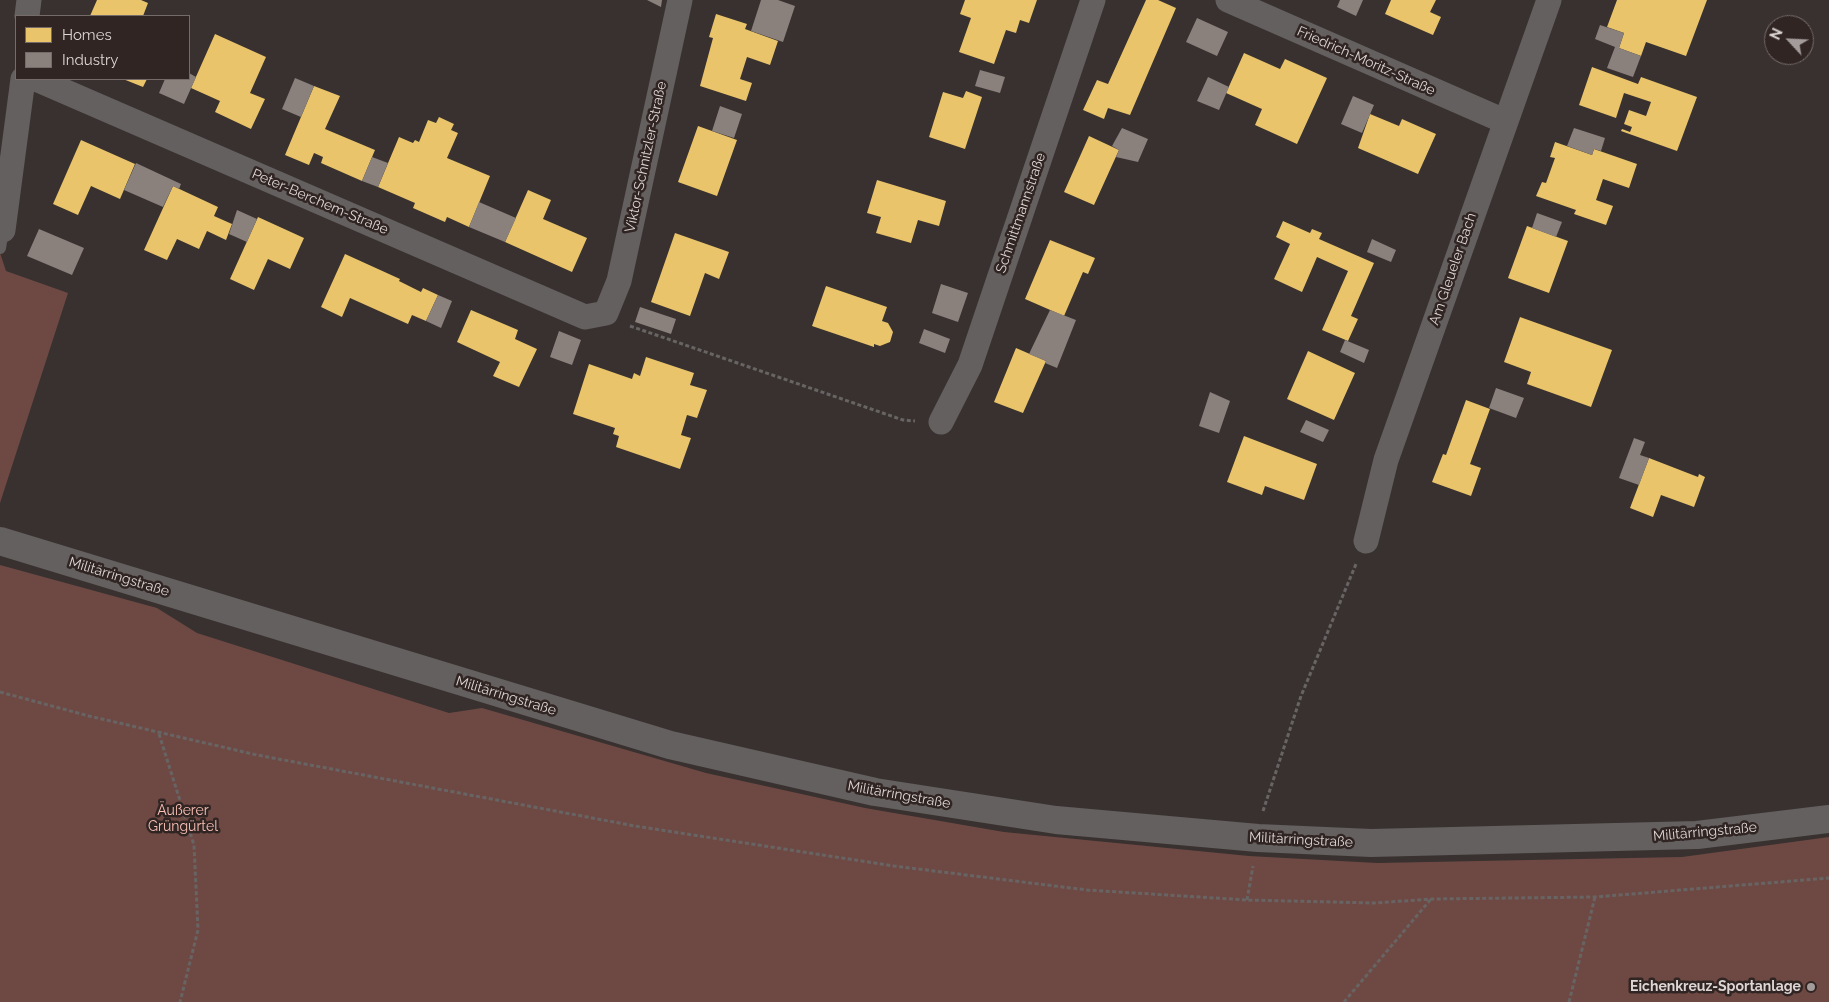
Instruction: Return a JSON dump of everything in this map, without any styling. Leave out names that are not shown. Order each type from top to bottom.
[{"type":"main road","name":"Militärringstraße","points":[[0,541],[670,745],[875,792],[1056,820],[1258,838],[1371,843],[1697,835],[1829,819]]},
{"type":"street","points":[[27,15],[29,0]]},
{"type":"street","name":"Viktor-Schnitzler-Straße","points":[[606,313],[619,281],[680,0]]},
{"type":"street","name":"Schmittmannstraße","points":[[941,422],[970,365],[1093,0]]},
{"type":"street","name":"Friedrich-Moritz-Straße","points":[[1228,0],[1504,121]]},
{"type":"street","name":"Am Gleueler Bach","points":[[1366,541],[1386,460],[1504,121],[1549,0]]},
{"type":"street","points":[[2,239],[22,80]]},
{"type":"street","name":"Peter-Berchem-Straße","points":[[38,80],[585,316],[606,313]]},
{"type":"path","points":[[606,313],[626,325],[903,420],[941,422]]},
{"type":"path","points":[[1247,900],[1264,803],[1300,696],[1366,541]]},
{"type":"path","points":[[0,692],[159,733],[266,757],[635,826],[894,866],[1078,889],[1247,900],[1374,903],[1432,899],[1595,897],[1829,878]]},
{"type":"path","points":[[159,733],[194,845],[198,930],[180,1002]]},
{"type":"path","points":[[1569,1002],[1595,897]]},
{"type":"path","points":[[1344,1002],[1432,899]]},
{"type":"green space","points":[[0,253],[6,271],[68,293],[0,503]]},
{"type":"green space","name":"Äußerer Grüngürtel","points":[[0,565],[157,608],[197,633],[449,713],[482,708],[706,773],[865,808],[1004,832],[1249,856],[1377,863],[1682,857],[1829,837],[1829,1002],[0,1002]]},
{"type":"building: Homes","points":[[97,0],[141,0],[148,3],[143,15],[90,15]]},
{"type":"building: Homes","points":[[965,0],[1037,0],[1029,23],[1020,20],[1016,33],[1006,30],[994,64],[959,52],[971,18],[960,14]]},
{"type":"building: Homes","points":[[1146,0],[1158,0],[1176,8],[1130,115],[1108,108],[1104,119],[1083,110],[1097,80],[1108,84]]},
{"type":"building: Homes","points":[[1391,0],[1436,0],[1430,12],[1441,17],[1433,35],[1385,14]]},
{"type":"building: Homes","points":[[1617,0],[1707,0],[1686,56],[1646,42],[1641,56],[1619,48],[1624,33],[1607,27]]},
{"type":"building: Homes","points":[[716,14],[747,24],[745,29],[778,41],[770,65],[747,57],[740,79],[752,83],[746,101],[700,86],[713,38],[709,37]]},
{"type":"building: Homes","points":[[215,34],[266,57],[250,93],[265,99],[251,129],[215,112],[220,101],[191,88]]},
{"type":"building: Homes","points":[[1244,53],[1280,69],[1285,59],[1327,78],[1297,144],[1255,125],[1262,109],[1226,93]]},
{"type":"building: Homes","points":[[1592,67],[1638,84],[1641,77],[1697,97],[1677,151],[1621,131],[1622,129],[1630,132],[1632,127],[1624,124],[1629,110],[1646,116],[1651,102],[1624,93],[1616,118],[1579,105]]},
{"type":"building: Homes","points":[[126,80],[146,80],[143,87]]},
{"type":"building: Homes","points":[[314,86],[340,96],[325,129],[375,150],[362,181],[321,163],[323,157],[314,153],[309,165],[285,155]]},
{"type":"building: Homes","points":[[966,91],[982,97],[965,149],[929,137],[943,92],[963,98]]},
{"type":"building: Homes","points":[[1370,114],[1399,126],[1402,119],[1436,134],[1418,174],[1358,148]]},
{"type":"building: Homes","points":[[439,117],[454,124],[451,130],[458,133],[447,158],[490,176],[469,227],[447,217],[445,222],[413,208],[415,203],[378,187],[399,137],[413,143],[415,140],[419,142],[428,120],[436,123]]},
{"type":"building: Homes","points":[[698,126],[737,140],[717,196],[678,182]]},
{"type":"building: Homes","points":[[1089,136],[1119,150],[1094,205],[1064,192]]},
{"type":"building: Homes","points":[[81,140],[135,164],[120,199],[91,186],[78,215],[53,204]]},
{"type":"building: Homes","points":[[1555,142],[1592,155],[1594,149],[1637,164],[1629,188],[1603,179],[1596,200],[1613,206],[1606,225],[1574,214],[1576,210],[1536,196],[1542,182],[1546,183],[1555,158],[1550,157]]},
{"type":"building: Homes","points":[[877,180],[946,201],[939,226],[918,220],[911,243],[876,233],[881,217],[867,213]]},
{"type":"building: Homes","points":[[173,186],[218,207],[214,216],[232,224],[226,240],[207,231],[199,249],[177,239],[167,260],[144,250]]},
{"type":"building: Homes","points":[[528,190],[551,200],[543,219],[587,238],[572,272],[505,242]]},
{"type":"building: Homes","points":[[258,217],[304,238],[290,269],[268,259],[254,290],[230,279]]},
{"type":"building: Homes","points":[[1283,221],[1310,233],[1312,229],[1322,233],[1319,239],[1374,263],[1351,316],[1358,319],[1348,341],[1322,330],[1348,271],[1317,257],[1302,292],[1274,279],[1290,244],[1276,237]]},
{"type":"building: Homes","points":[[1527,226],[1568,241],[1549,293],[1508,278]]},
{"type":"building: Homes","points":[[675,233],[729,252],[719,279],[705,273],[690,316],[651,302]]},
{"type":"building: Homes","points":[[1050,240],[1095,258],[1088,274],[1083,272],[1064,316],[1025,299]]},
{"type":"building: Homes","points":[[345,254],[400,279],[399,281],[421,292],[423,288],[438,295],[426,321],[412,315],[408,324],[350,298],[342,317],[321,307]]},
{"type":"building: Homes","points":[[826,286],[887,307],[882,321],[888,323],[893,332],[890,342],[880,346],[874,344],[874,347],[812,326]]},
{"type":"building: Homes","points":[[471,310],[518,330],[515,339],[537,349],[519,387],[493,376],[500,362],[457,342]]},
{"type":"building: Homes","points":[[1520,317],[1612,350],[1591,407],[1527,384],[1531,372],[1504,362]]},
{"type":"building: Homes","points":[[1016,348],[1046,361],[1023,413],[994,402]]},
{"type":"building: Homes","points":[[1308,351],[1355,373],[1334,420],[1287,399]]},
{"type":"building: Homes","points":[[646,357],[694,373],[690,385],[707,390],[697,418],[687,415],[681,435],[691,438],[680,469],[616,447],[619,436],[613,434],[615,428],[573,414],[589,364],[632,379],[634,373],[640,376]]},
{"type":"building: Homes","points":[[1466,400],[1490,409],[1470,464],[1481,468],[1471,496],[1432,482],[1443,454],[1446,455]]},
{"type":"building: Homes","points":[[1244,436],[1317,464],[1304,500],[1265,486],[1262,495],[1227,482]]},
{"type":"building: Homes","points":[[1649,458],[1698,477],[1699,474],[1705,477],[1694,507],[1661,495],[1653,517],[1630,508]]},
{"type":"building: Industry","points":[[647,0],[662,0],[661,7]]},
{"type":"building: Industry","points":[[761,0],[778,0],[795,6],[783,42],[751,31]]},
{"type":"building: Industry","points":[[1340,0],[1363,0],[1356,16],[1337,7]]},
{"type":"building: Industry","points":[[1197,18],[1228,32],[1217,56],[1186,42]]},
{"type":"building: Industry","points":[[1600,25],[1624,33],[1619,48],[1641,56],[1633,77],[1607,68],[1615,47],[1595,39]]},
{"type":"building: Industry","points":[[980,70],[1005,77],[1000,93],[975,86]]},
{"type":"building: Industry","points":[[190,74],[196,77],[184,104],[159,93],[165,80],[190,80]]},
{"type":"building: Industry","points":[[1208,77],[1229,87],[1219,110],[1197,101]]},
{"type":"building: Industry","points":[[295,78],[314,86],[301,117],[282,109]]},
{"type":"building: Industry","points":[[1353,96],[1374,105],[1362,133],[1341,124]]},
{"type":"building: Industry","points":[[720,106],[742,114],[734,138],[712,131]]},
{"type":"building: Industry","points":[[1122,128],[1148,139],[1138,162],[1116,157],[1119,150],[1112,146]]},
{"type":"building: Industry","points":[[1574,128],[1605,138],[1601,151],[1594,149],[1592,155],[1567,146]]},
{"type":"building: Industry","points":[[372,157],[388,163],[378,187],[362,181]]},
{"type":"building: Industry","points":[[136,163],[181,184],[179,189],[173,186],[163,207],[124,190]]},
{"type":"building: Industry","points":[[479,202],[516,218],[505,242],[469,227]]},
{"type":"building: Industry","points":[[237,210],[257,219],[247,242],[229,234]]},
{"type":"building: Industry","points":[[1537,213],[1562,222],[1556,237],[1532,228]]},
{"type":"building: Industry","points":[[39,229],[84,248],[72,275],[27,256]]},
{"type":"building: Industry","points":[[1372,239],[1396,250],[1391,262],[1367,252]]},
{"type":"building: Industry","points":[[941,284],[968,293],[958,322],[932,313]]},
{"type":"building: Industry","points":[[438,295],[452,301],[441,328],[426,321]]},
{"type":"building: Industry","points":[[640,307],[676,319],[671,334],[635,322]]},
{"type":"building: Industry","points":[[1050,310],[1076,320],[1057,368],[1029,354]]},
{"type":"building: Industry","points":[[924,329],[950,339],[945,353],[919,343]]},
{"type":"building: Industry","points":[[559,331],[581,340],[572,365],[550,357]]},
{"type":"building: Industry","points":[[1345,340],[1369,350],[1364,363],[1340,352]]},
{"type":"building: Industry","points":[[1496,388],[1524,398],[1516,418],[1489,408]]},
{"type":"building: Industry","points":[[1210,392],[1230,401],[1219,433],[1199,426]]},
{"type":"building: Industry","points":[[1306,420],[1329,430],[1323,442],[1300,432]]},
{"type":"building: Industry","points":[[1634,438],[1645,442],[1640,455],[1649,458],[1639,485],[1619,478]]},
{"type":"place","name":"Eichenkreuz-Sportanlage","points":[[1811,987]]}]
